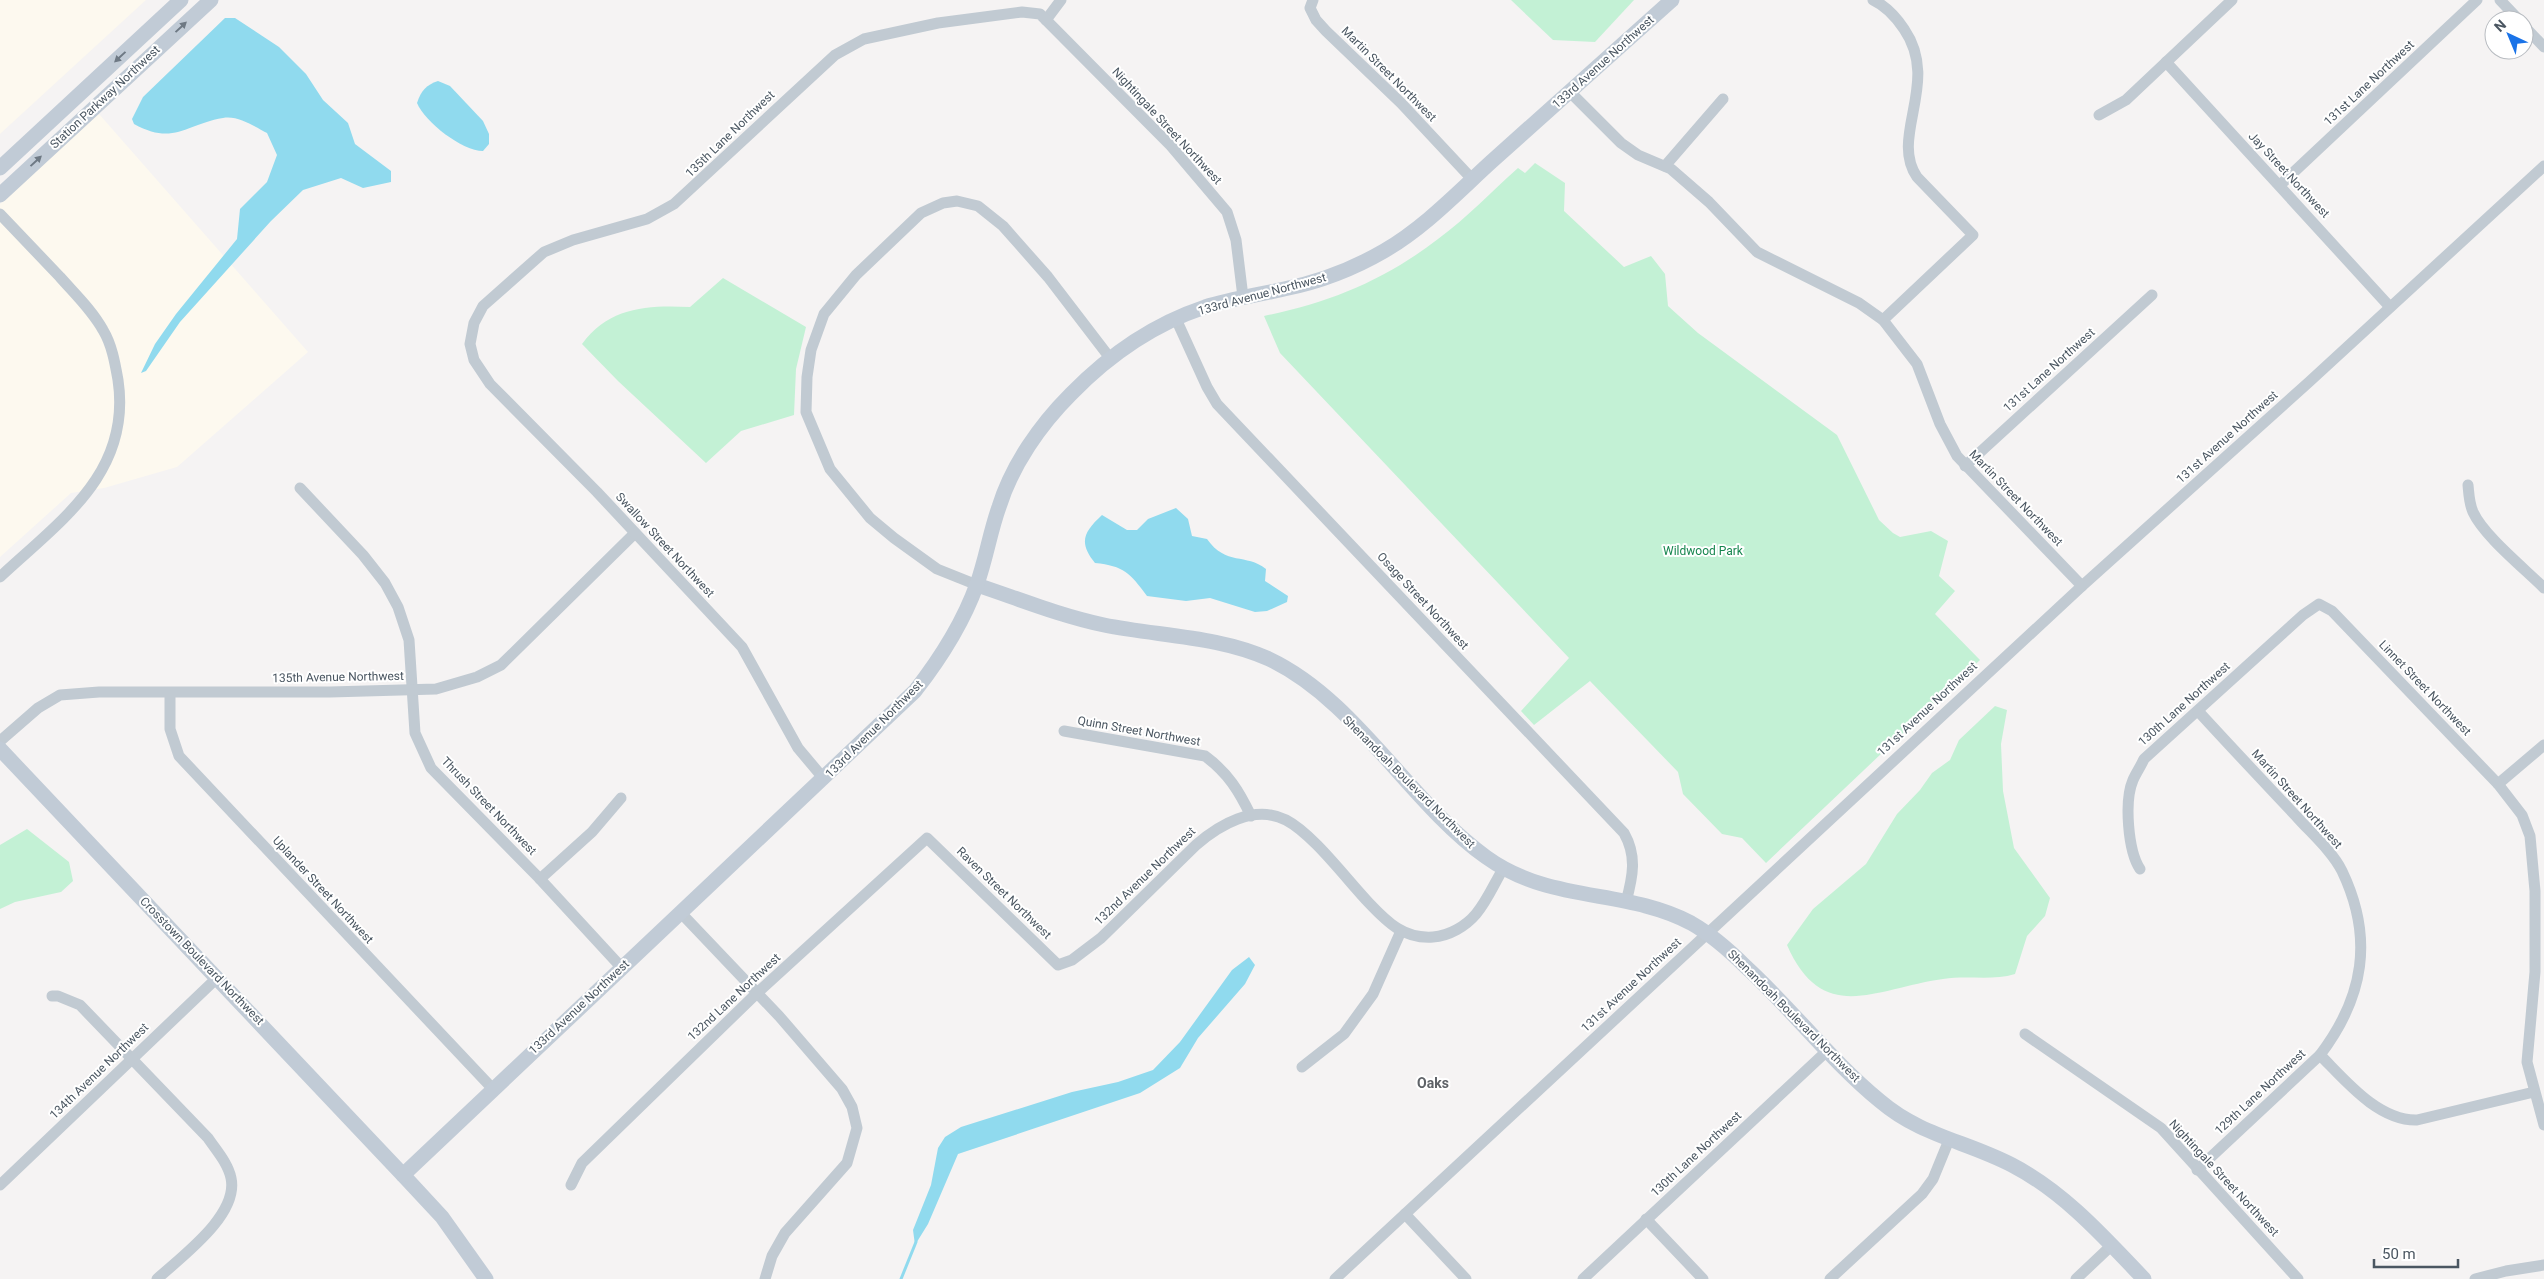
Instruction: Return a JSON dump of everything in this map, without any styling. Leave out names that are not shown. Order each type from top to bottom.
[{"type":"street","name":"Station Parkway Northwest","points":[[0,168],[182,0]]},
{"type":"street","name":"Station Parkway Northwest","points":[[0,194],[211,0]]},
{"type":"street","points":[[1046,20],[1061,0]]},
{"type":"street","name":"133rd Avenue Northwest","points":[[403,1174],[492,1088],[824,779],[915,691],[949,643],[977,585],[999,505],[1024,455],[1045,423],[1070,394],[1110,358],[1176,319],[1243,297],[1285,289],[1325,278],[1367,260],[1406,236],[1446,205],[1472,179],[1672,0]]},
{"type":"street","points":[[1873,0],[1881,3],[1897,19],[1910,37],[1917,58],[1919,85],[1907,155],[1910,167],[1917,177],[1973,235],[1883,320]]},
{"type":"street","points":[[2100,115],[2126,100],[2232,0]]},
{"type":"street","name":"131st Lane Northwest","points":[[2280,185],[2477,0]]},
{"type":"street","points":[[2500,0],[2510,10]]},
{"type":"street","name":"Martin Street Northwest","points":[[1312,4],[1316,20],[1341,48],[1395,97],[1472,179]]},
{"type":"street","name":"135th Lane Northwest","points":[[470,344],[474,323],[483,306],[544,252],[573,240],[647,219],[674,204],[836,54],[864,39],[938,22],[1022,12],[1040,14],[1046,20]]},
{"type":"street","name":"Nightingale Street Northwest","points":[[1046,20],[1171,146],[1226,212],[1236,240],[1243,297]]},
{"type":"street","points":[[2534,37],[2544,48]]},
{"type":"street","name":"Jay Street Northwest","points":[[2166,62],[2390,307]]},
{"type":"street","name":"Martin Street Northwest","points":[[1570,92],[1621,143],[1638,155],[1665,166],[1708,202],[1757,252],[1860,303],[1883,320],[1917,364],[1940,424],[1965,466],[2082,586]]},
{"type":"street","points":[[1665,166],[1723,99]]},
{"type":"street","name":"131st Avenue Northwest","points":[[1335,1279],[2082,586],[2544,166]]},
{"type":"street","points":[[977,585],[937,569],[870,518],[830,469],[806,412],[807,378],[815,337],[824,314],[856,274],[921,213],[943,203],[957,201],[978,206],[1003,226],[1048,277],[1110,358]]},
{"type":"street","points":[[0,214],[85,304],[104,330],[115,359],[121,398],[116,440],[103,471],[84,498],[0,577]]},
{"type":"street","name":"131st Lane Northwest","points":[[1965,466],[2152,295]]},
{"type":"street","name":"Osage Street Northwest","points":[[1176,319],[1206,387],[1217,404],[1624,832],[1631,845],[1634,857],[1632,878],[1626,902]]},
{"type":"street","name":"Swallow Street Northwest","points":[[470,344],[474,360],[490,384],[635,533],[742,647],[798,748],[824,779]]},
{"type":"street","points":[[2468,485],[2469,501],[2473,513],[2492,537],[2544,588]]},
{"type":"street","name":"Thrush Street Northwest","points":[[300,488],[363,555],[385,583],[398,607],[409,640],[415,732],[431,768],[540,879],[622,968]]},
{"type":"street","name":"135th Avenue Northwest","points":[[0,741],[38,708],[60,695],[99,692],[170,693],[436,689],[477,677],[501,665],[635,533]]},
{"type":"street","name":"Shenandoah Boulevard Northwest","points":[[977,585],[1100,624],[1218,644],[1248,651],[1276,664],[1323,696],[1468,843],[1503,869],[1548,888],[1670,912],[1707,933],[1752,972],[1877,1099],[1895,1114],[1932,1134],[2007,1162],[2033,1176],[2052,1189],[2112,1245],[2144,1279]]},
{"type":"street","name":"130th Lane Northwest","points":[[2140,869],[2134,860],[2128,804],[2132,781],[2144,759],[2303,615],[2319,604],[2332,611]]},
{"type":"street","name":"Linnet Street Northwest","points":[[2332,611],[2498,784],[2522,815],[2530,836],[2539,891],[2536,972],[2527,1062],[2544,1125]]},
{"type":"street","name":"Uplander Street Northwest","points":[[170,693],[170,728],[179,756],[492,1088]]},
{"type":"street","name":"Martin Street Northwest","points":[[2198,711],[2320,843],[2341,870],[2357,912],[2362,961],[2356,988],[2337,1033],[2320,1055]]},
{"type":"street","name":"Quinn Street Northwest","points":[[1064,731],[1171,748],[1205,756],[1223,769],[1239,790],[1251,816]]},
{"type":"street","points":[[2498,784],[2544,745]]},
{"type":"street","name":"Crosstown Boulevard Northwest","points":[[0,749],[403,1174],[442,1217],[486,1279]]},
{"type":"street","points":[[540,879],[592,832],[621,798]]},
{"type":"street","points":[[1251,816],[1269,815],[1285,820],[1306,835],[1390,925],[1413,937],[1432,937],[1446,934],[1462,926],[1479,910],[1503,869]]},
{"type":"street","name":"132nd Avenue Northwest","points":[[1063,963],[1072,960],[1100,938],[1211,832],[1228,821],[1251,816]]},
{"type":"street","name":"Raven Street Northwest","points":[[927,838],[1058,965],[1063,963]]},
{"type":"street","name":"132nd Lane Northwest","points":[[571,1185],[582,1163],[757,993],[927,838]]},
{"type":"street","points":[[681,913],[757,993],[842,1089],[852,1107],[857,1128],[847,1163],[785,1233],[772,1256],[765,1279]]},
{"type":"street","points":[[1302,1067],[1344,1034],[1373,994],[1401,931]]},
{"type":"street","name":"134th Avenue Northwest","points":[[0,1185],[218,977]]},
{"type":"street","points":[[52,996],[80,1005],[208,1138],[225,1163],[231,1178],[232,1195],[221,1218],[157,1279]]},
{"type":"street","name":"Nightingale Street Northwest","points":[[2025,1034],[2161,1128],[2197,1170],[2298,1279]]},
{"type":"street","name":"130th Lane Northwest","points":[[1583,1279],[1828,1050]]},
{"type":"street","points":[[2320,1055],[2355,1090],[2381,1109],[2406,1120],[2417,1120],[2534,1092]]},
{"type":"street","name":"129th Lane Northwest","points":[[2197,1170],[2320,1055]]},
{"type":"street","points":[[1830,1279],[1922,1194],[1933,1179],[1949,1140]]},
{"type":"street","points":[[1405,1214],[1466,1279]]},
{"type":"street","points":[[1646,1219],[1702,1279]]},
{"type":"street","points":[[2076,1279],[2112,1245]]},
{"type":"street","points":[[2475,1279],[2506,1271],[2544,1266]]},
{"type":"shaded area","points":[[0,0],[146,0],[0,134]]},
{"type":"shaded area","points":[[99,114],[308,352],[177,467],[104,488],[71,493],[0,557],[0,204]]},
{"type":"green space","points":[[1511,0],[1634,0],[1595,42],[1553,40]]},
{"type":"green space","name":"Wildwood Park","points":[[1535,163],[1565,183],[1564,211],[1624,267],[1651,256],[1665,274],[1668,306],[1698,333],[1837,435],[1879,520],[1893,533],[1900,537],[1931,531],[1948,541],[1939,576],[1955,591],[1935,614],[1980,660],[1766,863],[1742,838],[1722,834],[1683,794],[1678,772],[1590,681],[1534,725],[1521,711],[1569,658],[1280,353],[1264,316],[1334,297],[1377,278],[1418,254],[1449,231],[1518,168],[1525,173]]},
{"type":"green space","points":[[723,278],[806,327],[796,369],[794,415],[741,431],[706,463],[618,381],[582,344],[604,322],[630,311],[659,307],[690,307]]},
{"type":"green space","points":[[1995,706],[2007,710],[2001,744],[2003,791],[2014,848],[2050,898],[2045,916],[2027,936],[2015,974],[1997,977],[1943,979],[1874,994],[1853,996],[1835,994],[1817,986],[1801,970],[1787,945],[1813,909],[1866,864],[1897,814],[1920,790],[1932,773],[1950,760],[1959,740]]},
{"type":"green space","points":[[27,829],[69,862],[73,881],[61,892],[15,902],[0,909],[0,845]]},
{"type":"water","points":[[225,18],[235,18],[279,47],[306,74],[323,100],[348,123],[355,144],[391,171],[391,182],[363,188],[341,178],[303,190],[271,221],[180,322],[146,371],[141,373],[155,344],[176,314],[237,239],[240,209],[267,182],[277,155],[267,133],[235,118],[210,121],[180,132],[170,133],[148,130],[134,124],[132,119],[143,97]]},
{"type":"water","points":[[438,81],[450,86],[483,121],[489,134],[489,144],[483,151],[474,150],[455,141],[436,127],[421,111],[417,103],[420,95],[430,84]]},
{"type":"water","points":[[1176,508],[1188,519],[1192,536],[1207,539],[1221,553],[1251,561],[1266,569],[1265,581],[1288,596],[1287,602],[1267,611],[1255,612],[1210,598],[1186,601],[1147,596],[1126,572],[1113,566],[1095,563],[1086,549],[1085,538],[1087,532],[1102,515],[1127,530],[1137,530],[1148,519]]},
{"type":"water","points":[[1249,957],[1255,965],[1245,984],[1198,1038],[1180,1068],[1140,1093],[958,1154],[928,1224],[915,1245],[913,1230],[931,1185],[938,1148],[945,1137],[961,1127],[1072,1092],[1118,1082],[1153,1070],[1180,1042],[1232,970]]},
{"type":"waterway","points":[[901,1279],[916,1242]]},
{"type":"district","name":"Oaks","points":[[1433,1083]]}]
